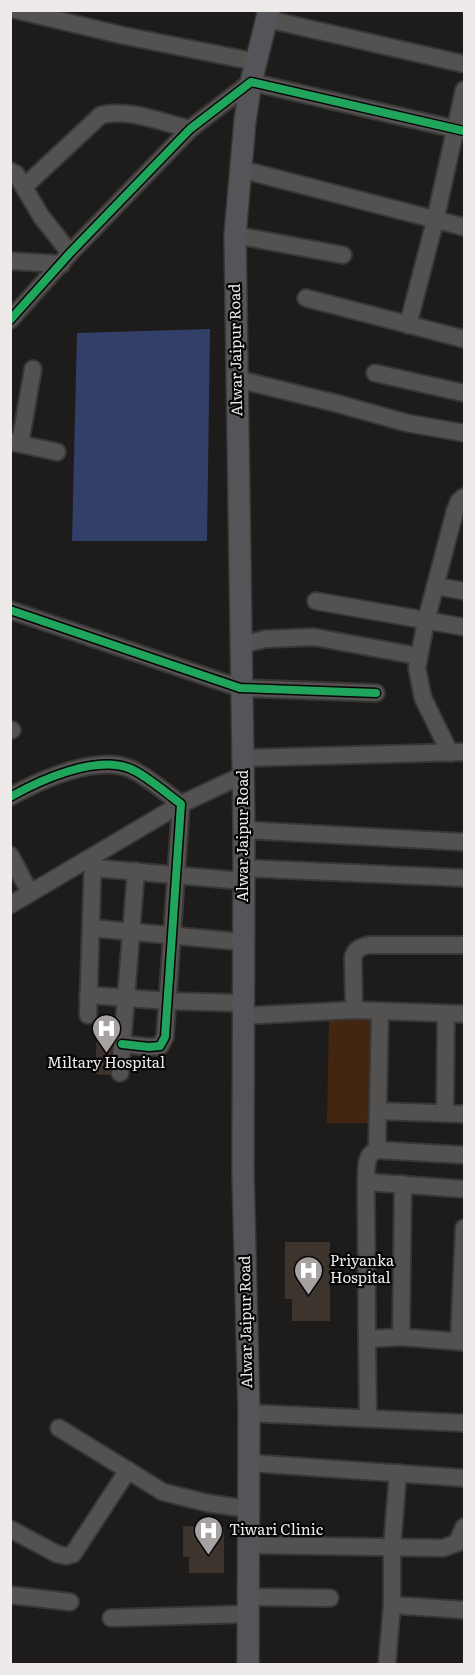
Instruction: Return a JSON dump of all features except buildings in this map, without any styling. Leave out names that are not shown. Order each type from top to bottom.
[{"type":"main road","name":"Alwar Jaipur Road","points":[[248,1665],[249,1413],[243,1173],[242,1010],[244,830],[240,688],[235,235],[240,169],[254,72],[268,15]]},
{"type":"street","points":[[16,10],[121,35],[460,130]]},
{"type":"street","points":[[268,15],[465,64]]},
{"type":"street","points":[[11,319],[190,129],[254,72]]},
{"type":"street","points":[[408,325],[460,130],[465,90]]},
{"type":"street","points":[[25,186],[101,115],[109,113],[132,115],[190,129]]},
{"type":"street","points":[[240,169],[465,227]]},
{"type":"street","points":[[10,171],[16,174],[25,186],[66,259]]},
{"type":"street","points":[[235,235],[343,255]]},
{"type":"street","points":[[10,261],[66,259]]},
{"type":"street","points":[[306,298],[465,339]]},
{"type":"street","points":[[33,369],[15,443],[57,452]]},
{"type":"street","points":[[375,373],[465,393]]},
{"type":"street","points":[[237,379],[407,423],[465,433]]},
{"type":"street","points":[[12,902],[94,862],[181,804],[243,767],[457,753],[420,690],[417,668],[426,621],[455,511],[459,501],[465,497]]},
{"type":"street","points":[[435,586],[465,591]]},
{"type":"street","points":[[316,601],[465,627]]},
{"type":"street","points":[[10,610],[240,688],[376,693]]},
{"type":"street","points":[[240,645],[265,639],[314,637],[418,657]]},
{"type":"street","points":[[10,797],[33,784],[80,768],[112,765],[131,769],[181,804]]},
{"type":"street","points":[[122,1044],[160,1046],[165,1037],[174,935],[181,804]]},
{"type":"street","points":[[244,830],[465,842]]},
{"type":"street","points":[[10,855],[30,893]]},
{"type":"street","points":[[94,862],[136,872],[177,875],[465,878]]},
{"type":"street","points":[[88,1015],[94,862]]},
{"type":"street","points":[[120,1073],[136,872]]},
{"type":"street","points":[[91,928],[243,942]]},
{"type":"street","points":[[354,1010],[353,957],[355,950],[360,947],[369,945],[465,945]]},
{"type":"street","points":[[88,995],[242,1010],[354,1010],[465,1014]]},
{"type":"street","points":[[377,1150],[380,1011]]},
{"type":"street","points":[[445,1113],[446,1014]]},
{"type":"street","points":[[378,1111],[465,1114]]},
{"type":"street","points":[[368,1418],[367,1158],[377,1150],[465,1155]]},
{"type":"street","points":[[366,1182],[465,1189]]},
{"type":"street","points":[[401,1337],[404,1184]]},
{"type":"street","points":[[367,1339],[401,1337],[462,1341],[465,1228]]},
{"type":"street","points":[[249,1413],[465,1423]]},
{"type":"street","points":[[59,1428],[163,1492],[181,1498],[248,1509]]},
{"type":"street","points":[[249,1463],[465,1478]]},
{"type":"street","points":[[10,1529],[57,1554],[66,1556],[73,1554],[128,1470]]},
{"type":"street","points":[[387,1665],[398,1473]]},
{"type":"street","points":[[248,1545],[443,1548],[457,1543],[465,1527]]},
{"type":"street","points":[[10,1595],[70,1602]]},
{"type":"street","points":[[111,1618],[330,1598]]},
{"type":"street","points":[[392,1605],[465,1610]]},
{"type":"shaded area","points":[[329,1018],[380,1019],[379,1123],[327,1123]]},
{"type":"water","points":[[210,329],[207,541],[72,541],[77,333]]},
{"type":"cycle path","points":[[10,320],[70,253],[190,129],[251,82],[464,131]]},
{"type":"cycle path","points":[[10,610],[240,688],[376,693]]},
{"type":"cycle path","points":[[10,797],[37,783],[69,771],[86,767],[117,765],[143,776],[181,804],[165,1037],[160,1046],[122,1044]]},
{"type":"place","name":"Miltary Hospital","points":[[106,1054]]},
{"type":"place","name":"Priyanka Hospital","points":[[309,1296]]},
{"type":"place","name":"Tiwari Clinic","points":[[208,1556]]}]
